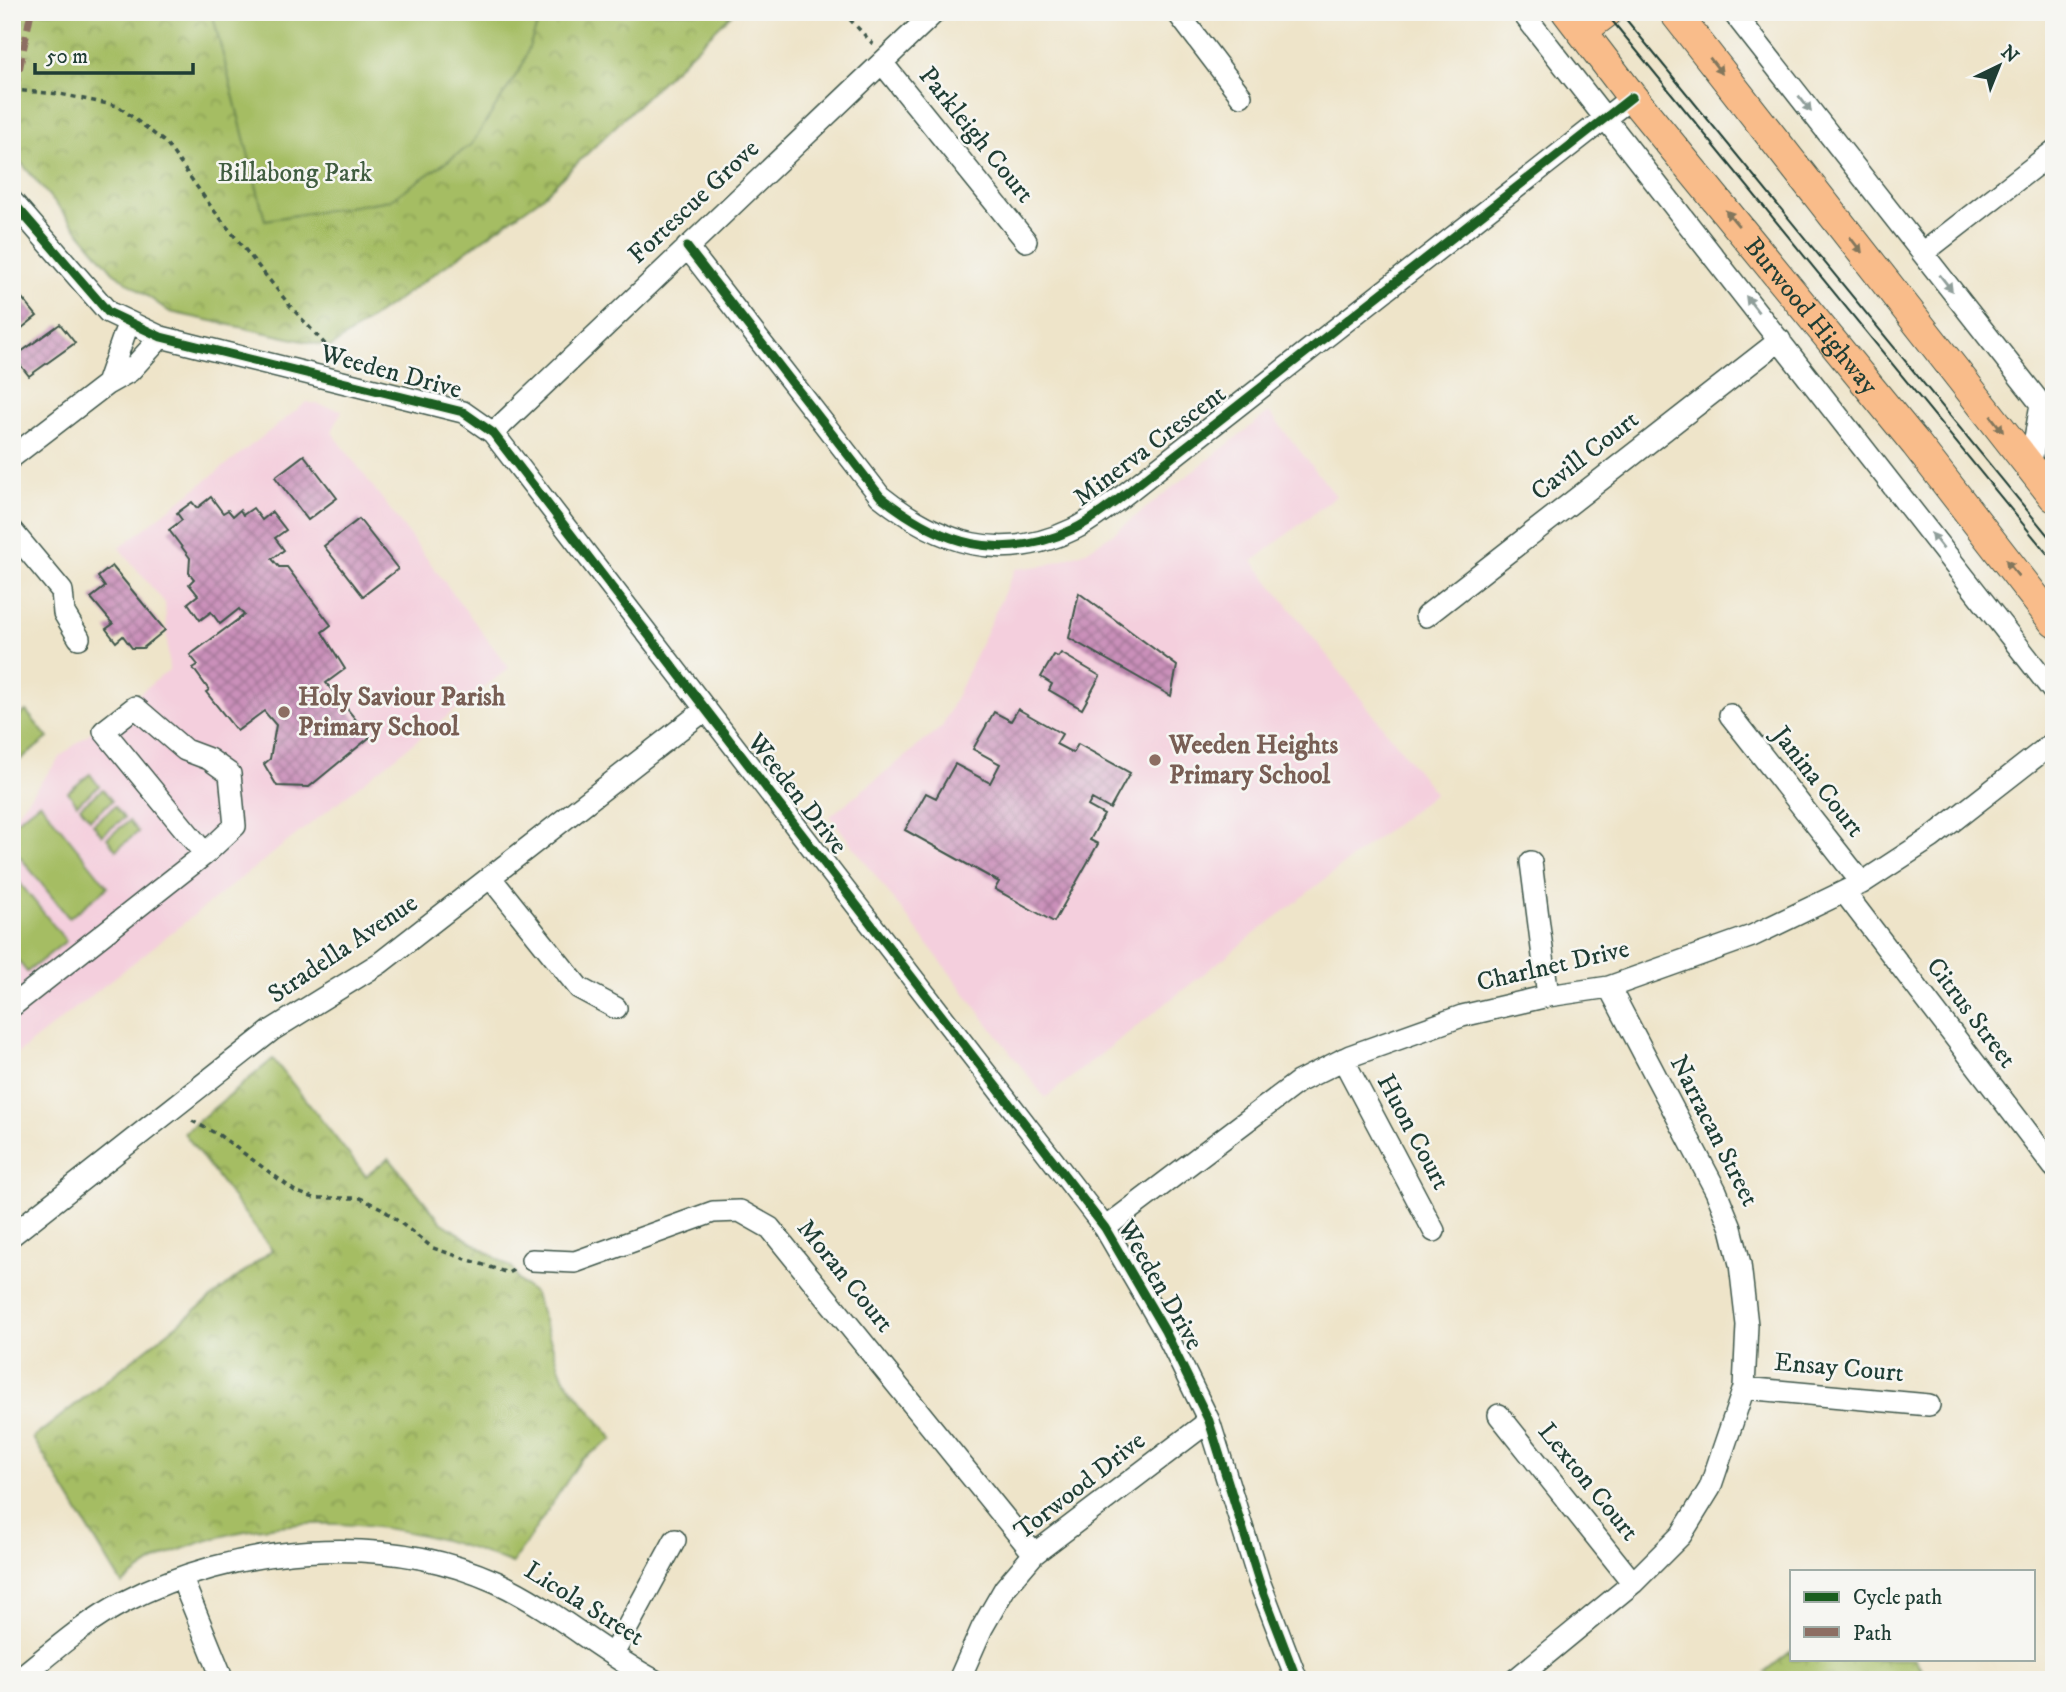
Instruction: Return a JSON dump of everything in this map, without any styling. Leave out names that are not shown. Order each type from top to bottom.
[{"type":"highway","points":[[1574,22],[1606,12]]},
{"type":"highway","points":[[1674,12],[2054,497]]},
{"type":"highway","name":"Burwood Highway","points":[[1574,22],[1632,97],[1859,373],[2054,622]]},
{"type":"street","name":"Fortescue Grove","points":[[493,433],[935,12]]},
{"type":"street","points":[[1177,12],[1241,96]]},
{"type":"street","name":"Burwood Highway","points":[[1522,12],[2054,692]]},
{"type":"street","points":[[1733,12],[2041,404],[2031,467]]},
{"type":"street","name":"Parkleigh Court","points":[[883,64],[1026,241]]},
{"type":"street","name":"Minerva Crescent","points":[[687,247],[880,496],[912,522],[948,539],[977,546],[1014,548],[1075,529],[1115,502],[1632,97]]},
{"type":"street","points":[[1923,253],[2054,151]]},
{"type":"street","name":"Weeden Drive","points":[[12,201],[108,312],[128,324],[161,337],[463,411],[493,433],[1105,1228],[1165,1331],[1209,1422],[1259,1581],[1297,1680]]},
{"type":"street","points":[[107,384],[128,324]]},
{"type":"street","points":[[12,457],[107,384],[130,371],[161,337]]},
{"type":"street","name":"Cavill Court","points":[[1426,617],[1780,340]]},
{"type":"street","points":[[12,531],[62,591],[64,613],[79,638]]},
{"type":"street","points":[[12,1006],[205,854],[235,826],[230,774],[209,759],[185,750],[135,706],[104,731],[205,854]]},
{"type":"street","name":"Stradella Avenue","points":[[12,1235],[272,1030],[380,963],[706,709]]},
{"type":"street","name":"Janina Court","points":[[1730,715],[1853,888]]},
{"type":"street","name":"Charlnet Drive","points":[[1105,1228],[1297,1082],[1343,1059],[1462,1016],[1548,996],[1609,987],[1752,936],[1853,888],[1931,838],[2054,742]]},
{"type":"street","points":[[1531,862],[1548,996]]},
{"type":"street","points":[[490,877],[579,988],[616,1008]]},
{"type":"street","name":"Citrus Street","points":[[1853,888],[2054,1167]]},
{"type":"street","name":"Narracan Street","points":[[1515,1680],[1633,1583],[1681,1535],[1710,1488],[1744,1388],[1747,1325],[1740,1264],[1731,1228],[1716,1191],[1609,987]]},
{"type":"street","name":"Huon Court","points":[[1343,1059],[1434,1231]]},
{"type":"street","name":"Moran Court","points":[[533,1260],[575,1262],[713,1212],[740,1211],[771,1228],[1034,1554]]},
{"type":"street","name":"Ensay Court","points":[[1744,1388],[1929,1405]]},
{"type":"street","name":"Lexton Court","points":[[1499,1415],[1633,1583]]},
{"type":"street","name":"Torwood Drive","points":[[959,1680],[982,1628],[1005,1588],[1034,1554],[1209,1422]]},
{"type":"street","points":[[613,1654],[675,1540]]},
{"type":"street","name":"Licola Street","points":[[17,1680],[91,1621],[124,1602],[181,1579],[236,1562],[296,1551],[350,1550],[400,1556],[493,1581],[536,1602],[654,1680]]},
{"type":"street","points":[[181,1579],[223,1680]]},
{"type":"path","points":[[843,12],[873,44]]},
{"type":"path","points":[[12,90],[60,94],[118,106],[166,143],[212,208],[275,288],[333,353]]},
{"type":"path","points":[[192,1121],[219,1135],[295,1191],[314,1198],[360,1198],[381,1208],[433,1248],[508,1273],[533,1260]]},
{"type":"shaded area","name":"Holy Saviour Parish Primary School","points":[[307,402],[342,410],[332,432],[509,668],[12,1058],[12,819],[62,755],[169,670],[165,603],[119,548]]},
{"type":"shaded area","name":"Weeden Heights Primary School","points":[[1269,412],[1336,496],[1253,561],[1435,793],[1045,1098],[830,816],[942,727],[1015,569],[1047,565],[1086,551],[1114,533]]},
{"type":"green space","name":"Billabong Park","points":[[12,12],[734,12],[541,198],[331,347],[170,312],[113,272],[12,152]]},
{"type":"green space","points":[[212,12],[542,12],[522,66],[471,145],[390,200],[265,220]]},
{"type":"green space","points":[[26,711],[48,738],[12,766],[12,722]]},
{"type":"green space","points":[[90,774],[99,786],[77,804],[68,792]]},
{"type":"green space","points":[[103,789],[112,801],[90,819],[80,807]]},
{"type":"green space","points":[[40,802],[108,887],[69,918],[12,847],[12,824]]},
{"type":"green space","points":[[115,806],[124,818],[102,835],[93,824]]},
{"type":"green space","points":[[129,821],[138,832],[116,850],[107,838]]},
{"type":"green space","points":[[12,873],[66,941],[27,972],[12,953]]},
{"type":"green space","points":[[273,1059],[366,1176],[389,1158],[441,1222],[513,1269],[518,1280],[535,1294],[563,1377],[613,1439],[581,1460],[512,1564],[470,1548],[382,1528],[338,1524],[293,1525],[249,1530],[205,1541],[157,1560],[122,1584],[33,1438],[272,1250],[184,1133]]},
{"type":"green space","points":[[1790,1652],[1790,1660],[1915,1660],[1931,1680],[1778,1680],[1765,1672]]},
{"type":"building","points":[[12,286],[37,316],[12,336]]},
{"type":"building","points":[[60,324],[75,343],[29,376],[14,357]]},
{"type":"building","points":[[304,455],[337,498],[308,520],[275,477]]},
{"type":"building","points":[[211,497],[223,513],[228,510],[233,516],[240,510],[243,515],[253,508],[262,520],[272,512],[286,530],[275,538],[284,550],[272,559],[279,567],[287,567],[331,625],[322,632],[345,669],[326,683],[370,737],[309,787],[277,786],[264,764],[270,759],[276,725],[264,711],[237,731],[206,692],[209,690],[193,668],[198,665],[190,655],[244,615],[239,609],[220,624],[211,612],[200,620],[188,603],[198,595],[189,584],[194,579],[189,573],[190,558],[169,530],[182,520],[177,513],[192,502],[197,508]]},
{"type":"building","points":[[359,519],[398,569],[363,596],[324,546]]},
{"type":"building","points":[[112,566],[165,630],[143,648],[132,648],[123,636],[116,642],[106,629],[113,624],[91,598],[105,587],[98,577]]},
{"type":"building","points":[[1079,593],[1177,666],[1171,696],[1069,638]]},
{"type":"building","points":[[1061,653],[1100,676],[1082,709],[1049,690],[1052,684],[1041,677],[1054,655],[1058,657]]},
{"type":"building","points":[[1018,709],[1062,734],[1056,744],[1073,753],[1078,744],[1130,773],[1110,809],[1092,799],[1088,806],[1104,815],[1090,840],[1098,844],[1054,922],[995,889],[999,882],[905,830],[926,793],[936,798],[955,764],[990,783],[1000,764],[973,749],[994,712],[1011,721]]},
{"type":"tram line","points":[[1605,12],[2054,562]]},
{"type":"tram line","points":[[1620,12],[2054,543]]},
{"type":"marked path","points":[[15,90],[31,12]]},
{"type":"cycle path","points":[[687,247],[880,496],[903,513],[949,537],[996,547],[1021,545],[1047,540],[1074,529],[1115,502],[1632,97]]},
{"type":"cycle path","points":[[12,201],[108,312],[161,337],[463,412],[493,433],[1105,1228],[1165,1331],[1209,1421],[1259,1581],[1297,1680]]},
{"type":"place","name":"Holy Saviour Parish Primary School","points":[[284,712]]},
{"type":"place","name":"Weeden Heights Primary School","points":[[1155,760]]}]
